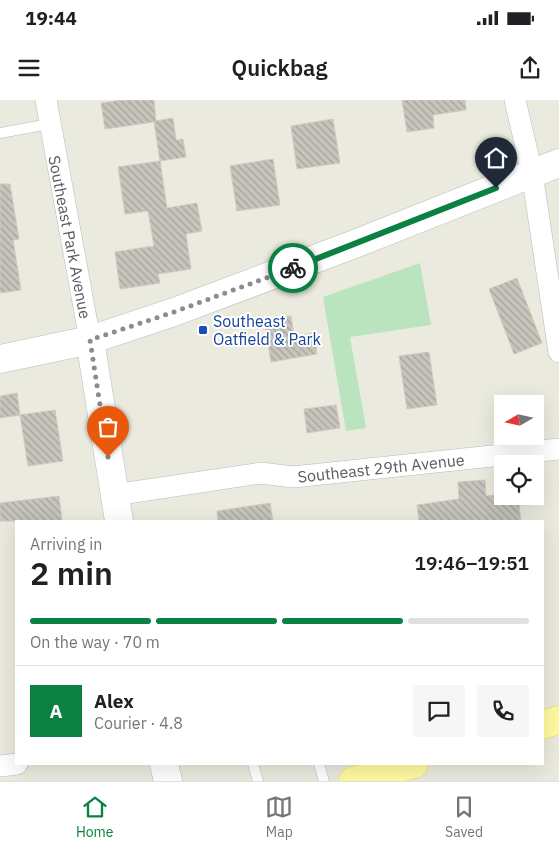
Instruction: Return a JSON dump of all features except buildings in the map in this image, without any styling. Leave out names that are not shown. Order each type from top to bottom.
[{"type":"main road","points":[[0,359],[90,340],[210,299],[352,245],[559,162]]},
{"type":"main road","name":"Southeast Park Avenue","points":[[90,340],[119,520]]},
{"type":"main road","points":[[544,724],[559,720]]},
{"type":"main road","points":[[164,765],[168,781]]},
{"type":"main road","points":[[353,781],[401,766]]},
{"type":"street","name":"Southeast Park Avenue","points":[[46,100],[90,340]]},
{"type":"street","points":[[515,100],[532,173],[559,352]]},
{"type":"street","name":"Southeast 29th Avenue","points":[[114,495],[261,472],[293,477],[559,449]]},
{"type":"street","points":[[0,766],[15,764]]},
{"type":"lane","points":[[0,132],[50,124]]},
{"type":"lane","points":[[253,765],[258,781]]},
{"type":"lane","points":[[319,765],[324,781]]},
{"type":"green space","points":[[420,263],[431,325],[350,337],[366,428],[346,431],[323,297]]},
{"type":"way so far","points":[[108,457],[90,340],[174,312],[293,268]]},
{"type":"place","name":"Southeast Oatfield & Park","points":[[203,330]]},
{"type":"route","points":[[293,268],[496,188]]}]
